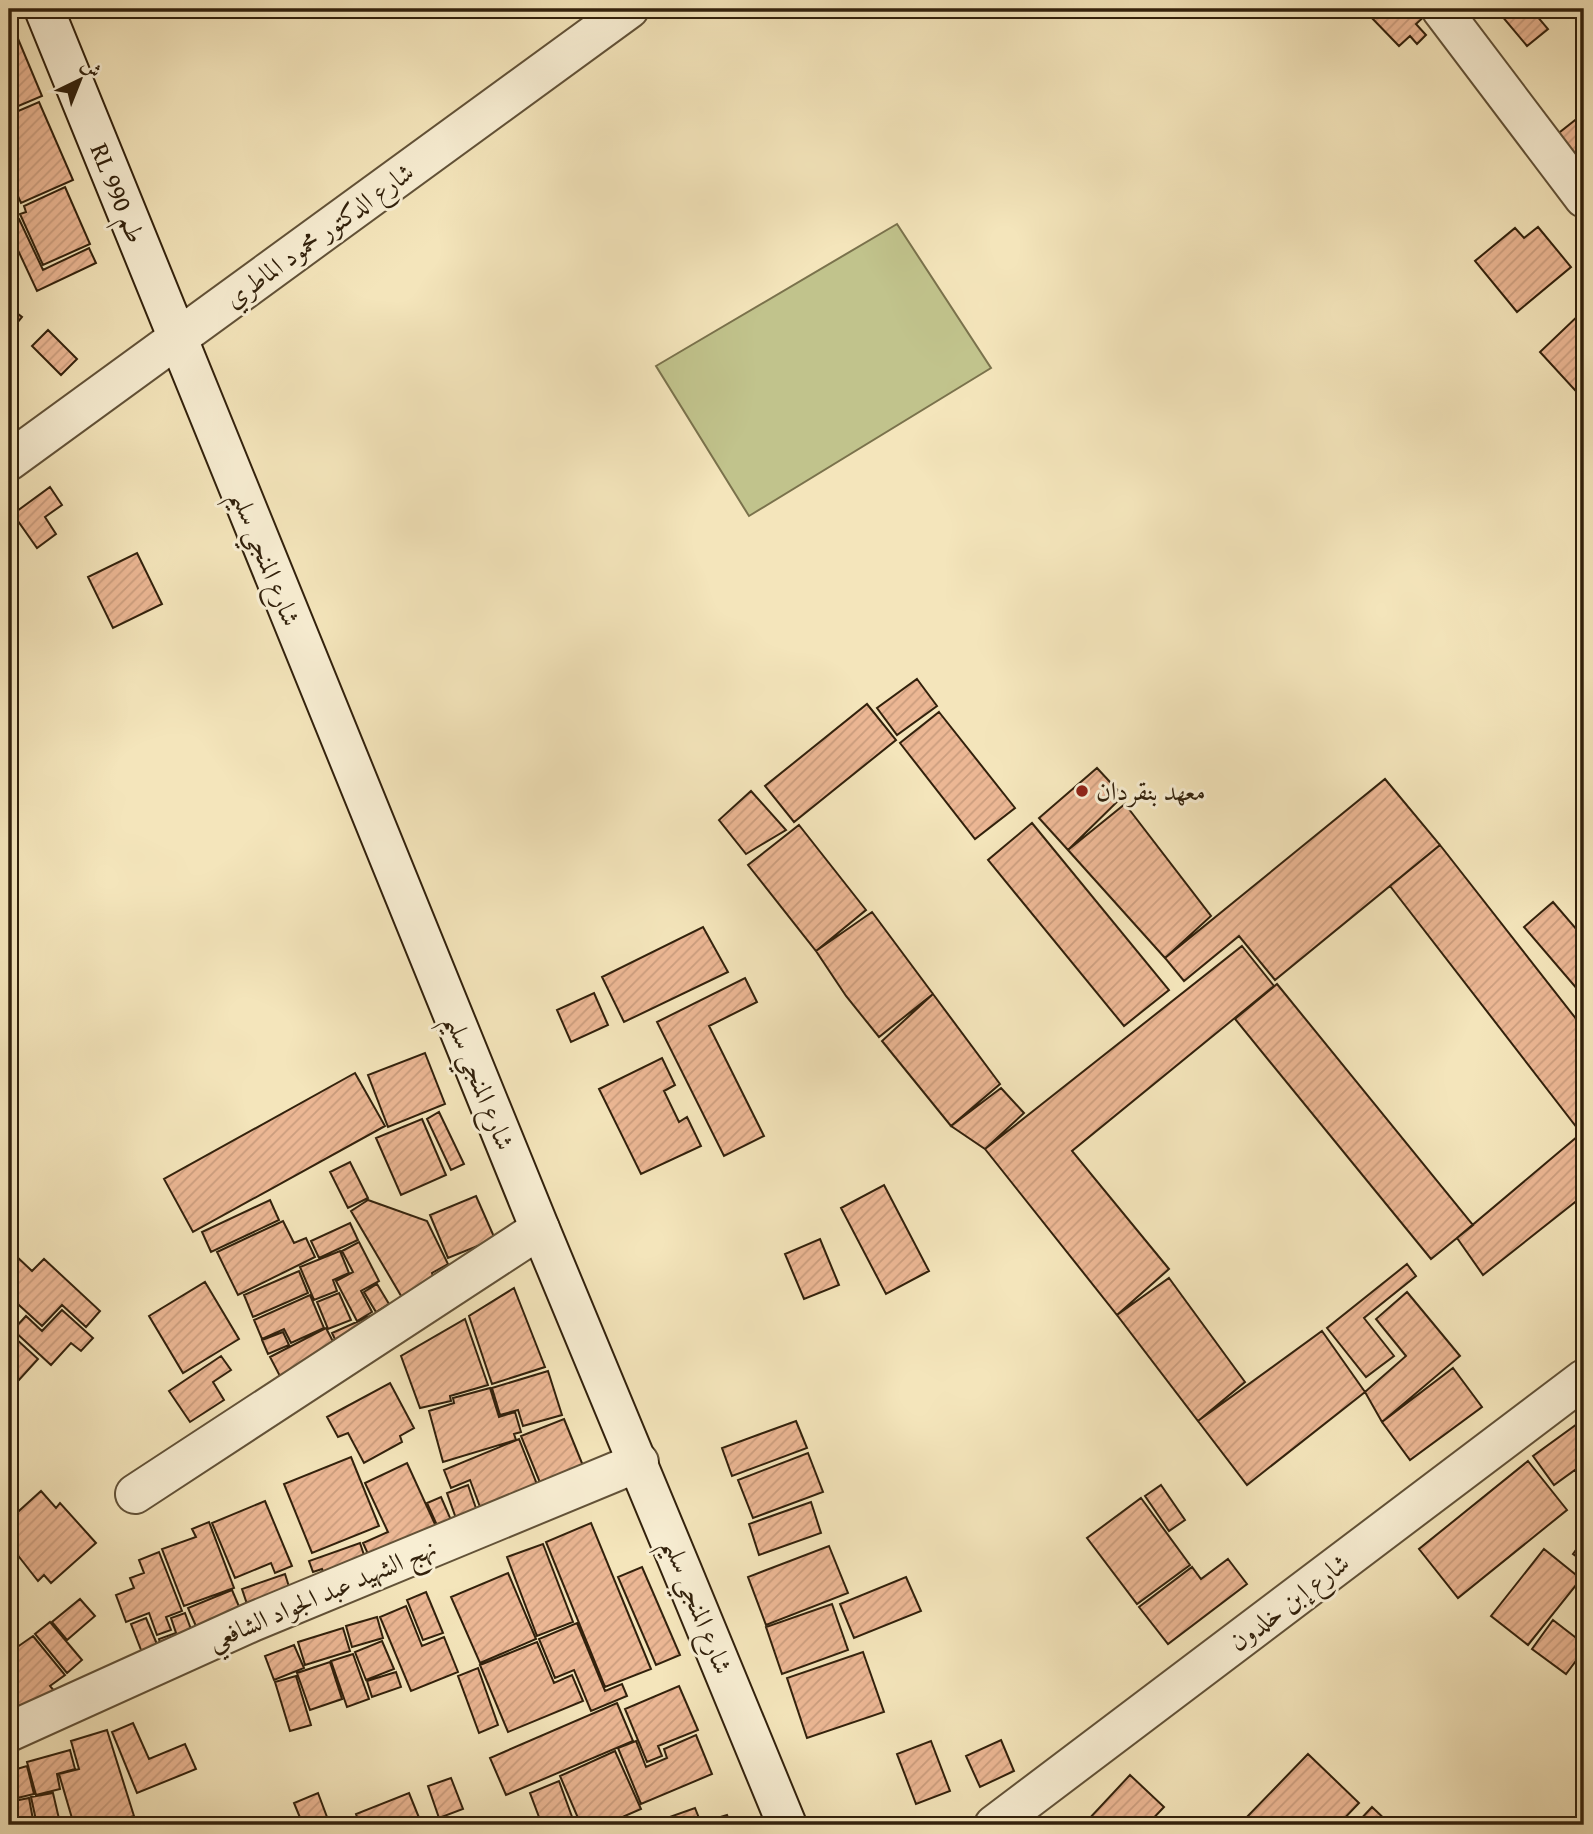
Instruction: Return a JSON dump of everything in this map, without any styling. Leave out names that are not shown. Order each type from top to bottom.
[{"type":"street","name":"RL طم 990","points":[[44,9],[176,338]]},
{"type":"street","name":"شارع الدكتور محمود الماطري","points":[[9,461],[629,9]]},
{"type":"street","points":[[1441,9],[1584,198]]},
{"type":"street","name":"شارع المنجي سليم","points":[[176,338],[787,1825]]},
{"type":"street","points":[[135,1494],[540,1229]]},
{"type":"street","name":"شارع إبن خلدون","points":[[993,1825],[1584,1379]]},
{"type":"street","name":"نهج الشهيد عبد الجواد الشافعي","points":[[9,1732],[252,1622],[639,1462]]},
{"type":"green space","points":[[897,224],[991,368],[749,516],[656,366]]},
{"type":"building","points":[[1376,9],[1424,9],[1428,13],[1416,24],[1426,35],[1417,44],[1410,36],[1399,46],[1369,15]]},
{"type":"building","points":[[1496,9],[1531,9],[1548,29],[1527,46]]},
{"type":"building","points":[[16,34],[42,96],[9,110],[9,37]]},
{"type":"building","points":[[39,102],[73,180],[21,203],[9,176],[9,115]]},
{"type":"building","points":[[1584,113],[1584,172],[1555,136]]},
{"type":"building","points":[[65,187],[90,244],[43,265],[20,214],[26,212],[24,206]]},
{"type":"building","points":[[19,219],[43,270],[89,248],[96,263],[37,291],[9,231],[9,224]]},
{"type":"building","points":[[1538,227],[1571,267],[1517,312],[1475,261],[1515,228],[1524,238]]},
{"type":"building","points":[[9,307],[22,317],[9,333]]},
{"type":"building","points":[[1584,310],[1584,400],[1540,352]]},
{"type":"building","points":[[48,330],[77,359],[61,375],[32,346]]},
{"type":"building","points":[[50,487],[62,505],[45,517],[56,534],[37,548],[13,514]]},
{"type":"building","points":[[137,553],[162,604],[113,628],[88,577]]},
{"type":"building","points":[[917,679],[937,706],[897,735],[877,708]]},
{"type":"building","points":[[867,704],[896,740],[794,822],[765,786]]},
{"type":"building","points":[[939,712],[1015,808],[975,839],[900,743]]},
{"type":"building","points":[[1097,768],[1123,796],[1068,850],[1039,818]]},
{"type":"building","points":[[1385,779],[1440,845],[1275,980],[1239,936],[1184,981],[1165,958]]},
{"type":"building","points":[[751,791],[786,830],[746,854],[719,820]]},
{"type":"building","points":[[1125,804],[1211,916],[1165,958],[1068,850]]},
{"type":"building","points":[[1032,823],[1169,990],[1124,1026],[988,860]]},
{"type":"building","points":[[799,825],[866,910],[816,951],[748,865]]},
{"type":"building","points":[[1440,845],[1584,1029],[1584,1130],[1581,1133],[1390,886]]},
{"type":"building","points":[[1553,902],[1584,938],[1584,997],[1524,927]]},
{"type":"building","points":[[872,912],[933,994],[879,1037],[846,996],[816,951]]},
{"type":"building","points":[[703,927],[728,972],[624,1022],[602,977]]},
{"type":"building","points":[[1242,946],[1274,986],[1072,1151],[1169,1269],[1117,1315],[985,1149]]},
{"type":"building","points":[[745,978],[757,1002],[709,1026],[764,1136],[724,1156],[657,1022]]},
{"type":"building","points":[[1277,984],[1473,1225],[1431,1259],[1235,1019]]},
{"type":"building","points":[[594,993],[608,1025],[571,1042],[557,1010]]},
{"type":"building","points":[[933,994],[1000,1084],[951,1126],[882,1041]]},
{"type":"building","points":[[425,1053],[445,1104],[388,1127],[368,1075]]},
{"type":"building","points":[[662,1058],[675,1085],[664,1091],[679,1122],[687,1117],[701,1146],[641,1174],[599,1089]]},
{"type":"building","points":[[355,1073],[385,1126],[193,1232],[164,1179]]},
{"type":"building","points":[[1001,1088],[1024,1113],[985,1149],[951,1126]]},
{"type":"building","points":[[439,1112],[464,1164],[451,1170],[427,1119]]},
{"type":"building","points":[[422,1119],[446,1175],[401,1195],[376,1138]]},
{"type":"building","points":[[1584,1131],[1584,1195],[1483,1275],[1457,1238]]},
{"type":"building","points":[[350,1162],[368,1198],[348,1208],[330,1172]]},
{"type":"building","points":[[884,1185],[929,1271],[886,1294],[841,1208]]},
{"type":"building","points":[[476,1196],[495,1239],[448,1258],[430,1215]]},
{"type":"building","points":[[270,1200],[279,1220],[211,1252],[202,1232]]},
{"type":"building","points":[[368,1200],[427,1221],[448,1264],[432,1273],[438,1293],[410,1311],[351,1211]]},
{"type":"building","points":[[283,1221],[294,1243],[306,1238],[315,1257],[238,1295],[217,1252]]},
{"type":"building","points":[[350,1223],[358,1240],[319,1258],[311,1241]]},
{"type":"building","points":[[820,1239],[839,1285],[804,1299],[785,1254]]},
{"type":"building","points":[[359,1242],[379,1281],[361,1291],[372,1312],[357,1321],[336,1281],[353,1272],[342,1251]]},
{"type":"building","points":[[340,1251],[349,1273],[333,1280],[337,1291],[314,1300],[300,1267]]},
{"type":"building","points":[[15,1255],[32,1271],[44,1259],[100,1311],[86,1327],[62,1305],[42,1326],[9,1296],[9,1262]]},
{"type":"building","points":[[1407,1264],[1416,1276],[1364,1318],[1394,1356],[1366,1377],[1327,1328]]},
{"type":"building","points":[[299,1271],[308,1293],[253,1317],[244,1295]]},
{"type":"building","points":[[1169,1278],[1245,1382],[1198,1421],[1117,1315]]},
{"type":"building","points":[[205,1282],[239,1339],[183,1373],[149,1316]]},
{"type":"building","points":[[377,1284],[389,1304],[376,1312],[364,1292]]},
{"type":"building","points":[[514,1288],[545,1367],[492,1384],[469,1316]]},
{"type":"building","points":[[1407,1292],[1460,1356],[1382,1422],[1365,1392],[1406,1356],[1376,1319]]},
{"type":"building","points":[[339,1293],[351,1320],[328,1329],[317,1302]]},
{"type":"building","points":[[310,1295],[324,1328],[291,1343],[284,1329],[262,1339],[254,1320]]},
{"type":"building","points":[[388,1308],[341,1352],[332,1333]]},
{"type":"building","points":[[62,1310],[93,1338],[81,1351],[71,1343],[51,1365],[13,1330],[26,1316],[42,1331]]},
{"type":"building","points":[[465,1319],[488,1385],[450,1396],[451,1401],[420,1408],[401,1356]]},
{"type":"building","points":[[326,1328],[339,1353],[283,1382],[270,1357]]},
{"type":"building","points":[[1322,1331],[1365,1392],[1247,1485],[1198,1421]]},
{"type":"building","points":[[283,1332],[289,1345],[268,1354],[262,1340]]},
{"type":"building","points":[[15,1338],[38,1359],[9,1391],[9,1344]]},
{"type":"building","points":[[221,1356],[231,1370],[213,1382],[224,1400],[190,1422],[169,1391]]},
{"type":"building","points":[[1453,1368],[1482,1407],[1410,1460],[1382,1422]]},
{"type":"building","points":[[548,1371],[562,1415],[523,1426],[518,1410],[500,1415],[492,1388]]},
{"type":"building","points":[[390,1383],[414,1428],[400,1436],[402,1442],[364,1463],[348,1433],[338,1437],[327,1417]]},
{"type":"building","points":[[490,1388],[499,1417],[515,1412],[521,1432],[514,1434],[516,1440],[443,1462],[429,1411],[454,1403],[453,1398]]},
{"type":"building","points":[[564,1419],[586,1473],[543,1490],[521,1436]]},
{"type":"building","points":[[1584,1419],[1584,1482],[1575,1470],[1554,1485],[1533,1456]]},
{"type":"building","points":[[796,1421],[807,1448],[732,1476],[722,1448]]},
{"type":"building","points":[[519,1439],[540,1492],[483,1515],[470,1480],[451,1488],[444,1470]]},
{"type":"building","points":[[808,1453],[823,1492],[753,1518],[738,1480]]},
{"type":"building","points":[[351,1457],[379,1526],[312,1553],[284,1484]]},
{"type":"building","points":[[1528,1461],[1567,1510],[1458,1598],[1419,1549]]},
{"type":"building","points":[[407,1463],[439,1533],[373,1565],[363,1543],[388,1532],[365,1483]]},
{"type":"building","points":[[468,1485],[479,1517],[458,1524],[447,1493]]},
{"type":"building","points":[[1161,1485],[1185,1520],[1169,1531],[1145,1496]]},
{"type":"building","points":[[41,1491],[56,1508],[60,1503],[96,1543],[51,1583],[44,1575],[38,1581],[9,1544],[9,1520]]},
{"type":"building","points":[[441,1497],[454,1527],[440,1532],[427,1503]]},
{"type":"building","points":[[1141,1498],[1190,1565],[1137,1604],[1087,1538]]},
{"type":"building","points":[[265,1501],[292,1566],[275,1573],[271,1563],[235,1578],[212,1523]]},
{"type":"building","points":[[811,1502],[821,1533],[759,1555],[749,1524]]},
{"type":"building","points":[[209,1522],[234,1588],[184,1606],[162,1549],[196,1537],[192,1529]]},
{"type":"building","points":[[591,1523],[651,1669],[605,1687],[546,1542]]},
{"type":"building","points":[[1584,1539],[1584,1562],[1573,1554]]},
{"type":"building","points":[[360,1543],[368,1567],[327,1581],[322,1569],[313,1572],[309,1561]]},
{"type":"building","points":[[543,1544],[573,1622],[537,1636],[507,1557]]},
{"type":"building","points":[[829,1546],[848,1593],[766,1625],[748,1577]]},
{"type":"building","points":[[1544,1549],[1581,1579],[1528,1645],[1491,1616]]},
{"type":"building","points":[[159,1552],[182,1611],[166,1617],[171,1630],[157,1635],[149,1613],[126,1622],[116,1595],[134,1588],[130,1578],[144,1573],[139,1560]]},
{"type":"building","points":[[1228,1559],[1247,1584],[1168,1644],[1139,1607],[1192,1567],[1201,1579]]},
{"type":"building","points":[[642,1567],[680,1655],[656,1665],[618,1577]]},
{"type":"building","points":[[508,1573],[536,1639],[480,1663],[451,1597]]},
{"type":"building","points":[[285,1574],[292,1596],[249,1610],[242,1589]]},
{"type":"building","points":[[906,1577],[921,1611],[854,1638],[840,1604]]},
{"type":"building","points":[[232,1590],[246,1623],[199,1633],[188,1608]]},
{"type":"building","points":[[426,1592],[443,1633],[423,1640],[407,1600]]},
{"type":"building","points":[[80,1599],[95,1616],[67,1640],[52,1622]]},
{"type":"building","points":[[832,1604],[848,1650],[782,1674],[766,1627]]},
{"type":"building","points":[[406,1606],[422,1646],[444,1637],[458,1672],[411,1691],[380,1617]]},
{"type":"building","points":[[185,1613],[195,1640],[163,1652],[159,1639],[176,1633],[171,1618]]},
{"type":"building","points":[[377,1617],[383,1638],[352,1647],[346,1626]]},
{"type":"building","points":[[146,1618],[159,1649],[143,1655],[131,1624]]},
{"type":"building","points":[[1553,1620],[1584,1644],[1584,1650],[1566,1674],[1532,1649]]},
{"type":"building","points":[[50,1622],[82,1660],[67,1673],[35,1634]]},
{"type":"building","points":[[577,1623],[605,1691],[622,1684],[627,1696],[591,1711],[574,1670],[555,1678],[539,1639]]},
{"type":"building","points":[[343,1628],[350,1651],[305,1665],[298,1642]]},
{"type":"building","points":[[33,1636],[65,1675],[50,1686],[55,1692],[12,1716],[9,1703],[9,1662],[17,1659],[13,1650]]},
{"type":"building","points":[[382,1641],[394,1669],[366,1680],[355,1652]]},
{"type":"building","points":[[537,1642],[554,1683],[572,1675],[583,1701],[508,1732],[480,1665]]},
{"type":"building","points":[[294,1645],[304,1668],[274,1680],[265,1656]]},
{"type":"building","points":[[863,1652],[884,1712],[807,1738],[787,1678]]},
{"type":"building","points":[[353,1654],[369,1699],[347,1707],[331,1661]]},
{"type":"building","points":[[330,1662],[342,1699],[310,1710],[297,1673]]},
{"type":"building","points":[[478,1668],[498,1725],[479,1733],[458,1676]]},
{"type":"building","points":[[396,1672],[401,1687],[372,1697],[367,1681]]},
{"type":"building","points":[[296,1676],[311,1725],[290,1731],[275,1682]]},
{"type":"building","points":[[679,1686],[698,1730],[658,1746],[662,1756],[647,1762],[625,1709]]},
{"type":"building","points":[[617,1703],[633,1741],[506,1795],[490,1758]]},
{"type":"building","points":[[133,1723],[149,1759],[185,1744],[196,1769],[137,1793],[112,1732]]},
{"type":"building","points":[[107,1730],[134,1816],[104,1825],[74,1825],[59,1774],[79,1769],[71,1741]]},
{"type":"building","points":[[696,1735],[712,1774],[641,1804],[618,1748],[636,1741],[646,1767],[667,1758],[664,1749]]},
{"type":"building","points":[[1001,1740],[1014,1771],[980,1787],[966,1756]]},
{"type":"building","points":[[931,1741],[950,1791],[916,1804],[897,1754]]},
{"type":"building","points":[[70,1750],[75,1769],[57,1774],[60,1789],[36,1795],[27,1762]]},
{"type":"building","points":[[615,1751],[641,1809],[604,1825],[581,1825],[560,1776]]},
{"type":"building","points":[[1308,1754],[1359,1803],[1338,1825],[1291,1825],[1283,1818],[1276,1825],[1252,1825],[1245,1819]]},
{"type":"building","points":[[27,1766],[34,1794],[9,1800],[10,1771]]},
{"type":"building","points":[[1130,1775],[1164,1807],[1147,1825],[1091,1825],[1087,1821]]},
{"type":"building","points":[[451,1778],[463,1809],[439,1818],[428,1786]]},
{"type":"building","points":[[559,1781],[575,1825],[542,1825],[530,1793]]},
{"type":"building","points":[[53,1793],[60,1823],[37,1825],[31,1797]]},
{"type":"building","points":[[318,1793],[330,1825],[303,1825],[294,1803]]},
{"type":"building","points":[[409,1793],[422,1825],[360,1825],[356,1814]]},
{"type":"building","points":[[29,1798],[34,1825],[9,1825],[9,1802]]},
{"type":"building","points":[[1372,1807],[1391,1825],[1364,1825],[1359,1821]]},
{"type":"building","points":[[695,1808],[701,1823],[727,1815],[731,1825],[663,1825],[661,1820]]},
{"type":"place","name":"معهد بنقردان","points":[[1082,791]]}]
